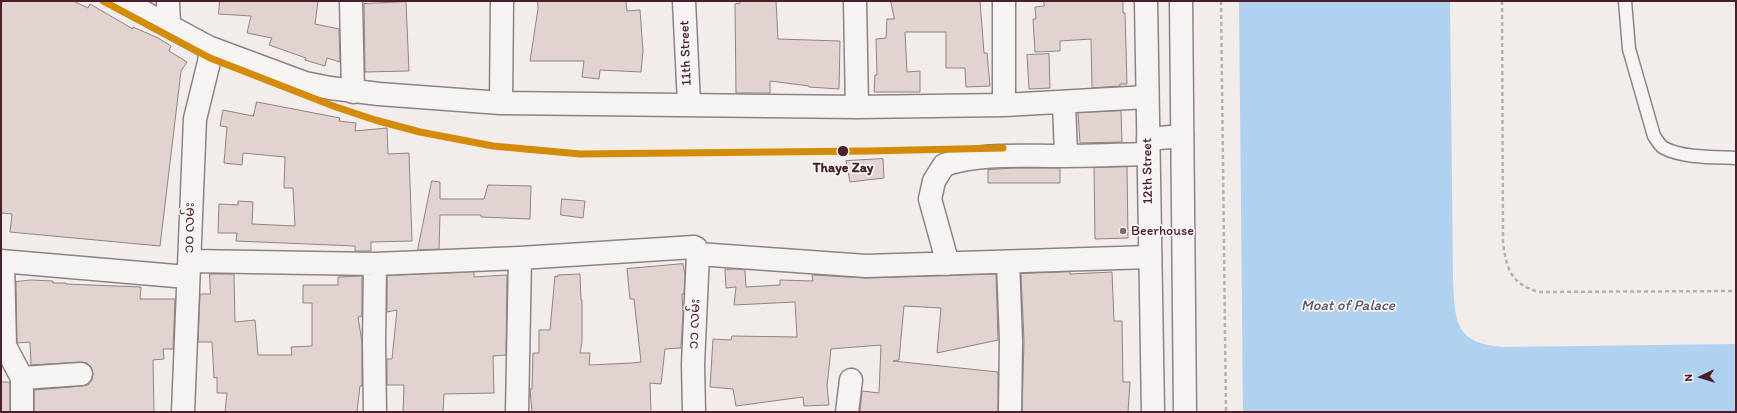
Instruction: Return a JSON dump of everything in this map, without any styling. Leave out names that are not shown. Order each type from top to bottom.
[{"type":"main road","points":[[123,1],[208,47],[305,83],[353,92],[501,103],[857,107],[1004,105],[1147,97]]},
{"type":"main road","points":[[168,1],[168,25]]},
{"type":"main road","points":[[350,1],[353,92]]},
{"type":"main road","points":[[501,103],[502,1]]},
{"type":"main road","name":"11th Street","points":[[684,1],[689,104]]},
{"type":"main road","points":[[855,1],[857,107]]},
{"type":"main road","points":[[1004,1],[1004,105]]},
{"type":"main road","name":"12th Street","points":[[1146,1],[1153,412]]},
{"type":"main road","points":[[1181,1],[1185,412]]},
{"type":"main road","name":"၁၀ လမ်း","points":[[183,412],[190,200],[195,119],[210,58],[208,47]]},
{"type":"main road","points":[[1064,102],[1066,156]]},
{"type":"main road","points":[[948,264],[930,199],[934,181],[944,165],[957,160],[974,158],[1066,156],[1148,147],[1182,136]]},
{"type":"main road","points":[[22,412],[22,378],[5,346],[2,261],[188,269],[375,264],[692,250],[866,266],[1150,257]]},
{"type":"main road","name":"၁၁ လမ်း","points":[[692,250],[694,412]]},
{"type":"main road","points":[[517,412],[520,258]]},
{"type":"main road","points":[[1008,262],[1011,341],[1010,412]]},
{"type":"main road","points":[[375,264],[375,412]]},
{"type":"main road","points":[[22,378],[81,374]]},
{"type":"main road","points":[[847,412],[851,380]]},
{"type":"lane","points":[[1625,1],[1629,49],[1654,136],[1662,148],[1691,155],[1736,158]]},
{"type":"path","points":[[1221,1],[1226,412]]},
{"type":"path","points":[[1502,1],[1503,243],[1507,266],[1512,276],[1526,288],[1539,292],[1736,291]]},
{"type":"water","name":"Moat of Palace","points":[[1239,1],[1450,1],[1453,279],[1455,306],[1460,327],[1466,335],[1474,340],[1486,345],[1502,347],[1736,344],[1736,412],[1243,412]]},
{"type":"building","points":[[3,1],[73,1],[88,8],[90,4],[133,29],[133,27],[158,38],[171,46],[169,51],[187,62],[181,71],[160,246],[10,232],[12,214],[1,213],[1,8]]},
{"type":"building","points":[[220,1],[318,1],[315,24],[339,29],[340,62],[327,58],[325,66],[305,60],[306,58],[269,45],[272,38],[247,33],[251,16],[219,14]]},
{"type":"building","points":[[538,1],[626,1],[627,11],[640,10],[643,51],[641,72],[600,70],[599,79],[582,77],[584,61],[530,61]]},
{"type":"building","points":[[739,1],[776,1],[778,39],[840,41],[839,89],[809,87],[770,81],[770,93],[736,93],[735,4],[740,3]]},
{"type":"building","points":[[891,1],[980,1],[984,53],[987,53],[990,86],[966,87],[965,68],[946,68],[946,32],[905,32],[907,72],[920,71],[920,92],[874,92],[875,75],[877,75],[876,39],[886,38],[887,19],[894,19]]},
{"type":"building","points":[[1044,1],[1123,1],[1123,13],[1125,13],[1127,84],[1092,88],[1091,39],[1060,41],[1060,51],[1035,52],[1033,19],[1036,19],[1035,7],[1044,6]]},
{"type":"building","points":[[406,2],[409,71],[365,72],[364,4]]},
{"type":"building","points":[[1049,54],[1050,88],[1029,89],[1027,55]]},
{"type":"building","points":[[257,102],[340,118],[339,121],[356,123],[355,131],[387,128],[388,154],[409,153],[412,241],[371,242],[371,251],[355,251],[355,246],[236,241],[237,233],[218,233],[219,204],[238,205],[238,201],[253,202],[252,224],[295,226],[293,188],[284,188],[285,157],[243,153],[242,165],[224,163],[227,127],[220,126],[223,110],[253,116]]},
{"type":"building","points":[[1121,111],[1122,142],[1080,143],[1078,113]]},
{"type":"building","points":[[883,159],[884,178],[850,182],[846,161]]},
{"type":"building","points":[[1127,167],[1128,238],[1095,239],[1094,168]]},
{"type":"building","points":[[1014,168],[1060,168],[1060,183],[988,183],[988,170]]},
{"type":"building","points":[[432,181],[440,182],[440,199],[484,199],[488,185],[531,186],[530,219],[481,217],[481,215],[440,215],[439,249],[418,250]]},
{"type":"building","points":[[562,199],[585,201],[583,218],[561,215]]},
{"type":"building","points":[[683,264],[685,275],[684,294],[682,294],[683,313],[681,348],[665,349],[661,384],[650,383],[651,412],[532,412],[530,389],[532,389],[533,353],[539,353],[539,330],[550,330],[555,276],[558,277],[558,275],[580,274],[582,300],[582,342],[580,353],[590,353],[589,365],[632,363],[641,362],[634,299],[630,299],[627,269]]},
{"type":"building","points":[[725,270],[745,270],[746,287],[780,285],[780,280],[813,281],[812,275],[866,278],[996,274],[998,340],[937,353],[941,308],[904,306],[899,360],[893,361],[998,372],[998,412],[860,412],[862,391],[879,393],[881,345],[831,349],[827,386],[829,405],[804,406],[803,397],[736,406],[733,389],[710,387],[713,339],[731,340],[732,336],[797,337],[795,302],[734,305],[736,287],[726,288]]},
{"type":"building","points":[[474,272],[474,277],[507,275],[506,355],[493,356],[494,393],[444,394],[443,412],[403,412],[404,385],[387,385],[387,359],[392,359],[397,310],[387,312],[387,276]]},
{"type":"building","points":[[1070,272],[1070,274],[1112,272],[1114,321],[1122,321],[1123,382],[1130,382],[1128,412],[1022,412],[1024,341],[1021,274]]},
{"type":"building","points":[[210,274],[234,274],[235,322],[255,320],[258,355],[292,355],[291,347],[312,346],[312,303],[303,303],[303,285],[338,285],[338,277],[362,276],[362,316],[358,317],[362,342],[362,386],[360,386],[357,412],[225,412],[227,393],[217,393],[217,377],[214,378],[212,342],[198,342],[200,294],[210,294]]},
{"type":"building","points":[[31,280],[53,281],[53,283],[66,284],[141,287],[140,299],[175,299],[173,349],[163,349],[164,359],[153,360],[154,412],[34,412],[34,390],[88,385],[92,380],[93,374],[91,367],[87,363],[81,362],[31,365],[30,342],[17,343],[16,282]]},
{"type":"building","points":[[1,382],[10,382],[10,412],[1,412]]},
{"type":"transit line","points":[[103,1],[210,58],[336,107],[375,120],[420,132],[493,146],[580,154],[1003,148]]},
{"type":"place","name":"Thaye Zay","points":[[843,151]]},
{"type":"place","name":"Beerhouse","points":[[1123,231]]}]
